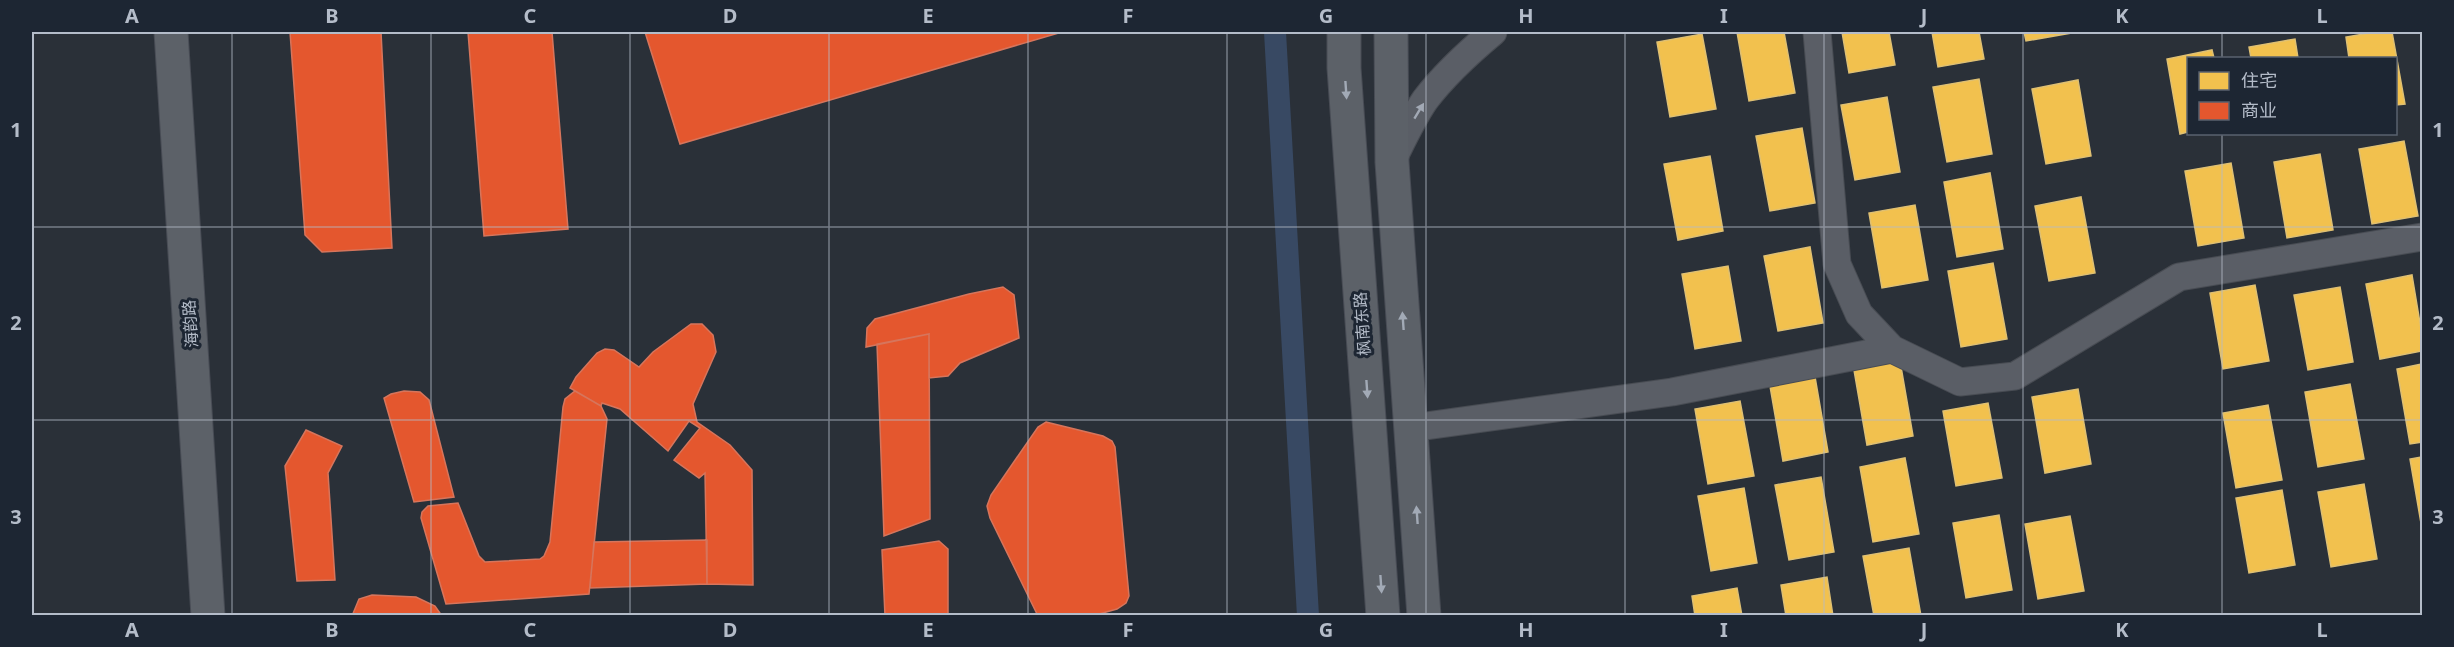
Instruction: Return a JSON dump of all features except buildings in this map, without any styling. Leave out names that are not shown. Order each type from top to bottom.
[{"type":"main road","name":"海韵路","points":[[171,32],[208,615]]},
{"type":"main road","name":"枫南东路","points":[[1344,32],[1344,68],[1383,615]]},
{"type":"main road","points":[[1391,32],[1392,162],[1424,615]]},
{"type":"street","points":[[1392,162],[1406,131],[1425,100],[1469,52],[1493,32]]},
{"type":"street","points":[[1817,32],[1837,264],[1859,315],[1892,349],[1960,382],[2015,376],[2179,278],[2422,237]]},
{"type":"street","points":[[1411,428],[1672,392],[1892,349]]},
{"type":"waterway","points":[[1275,32],[1308,616]]}]
